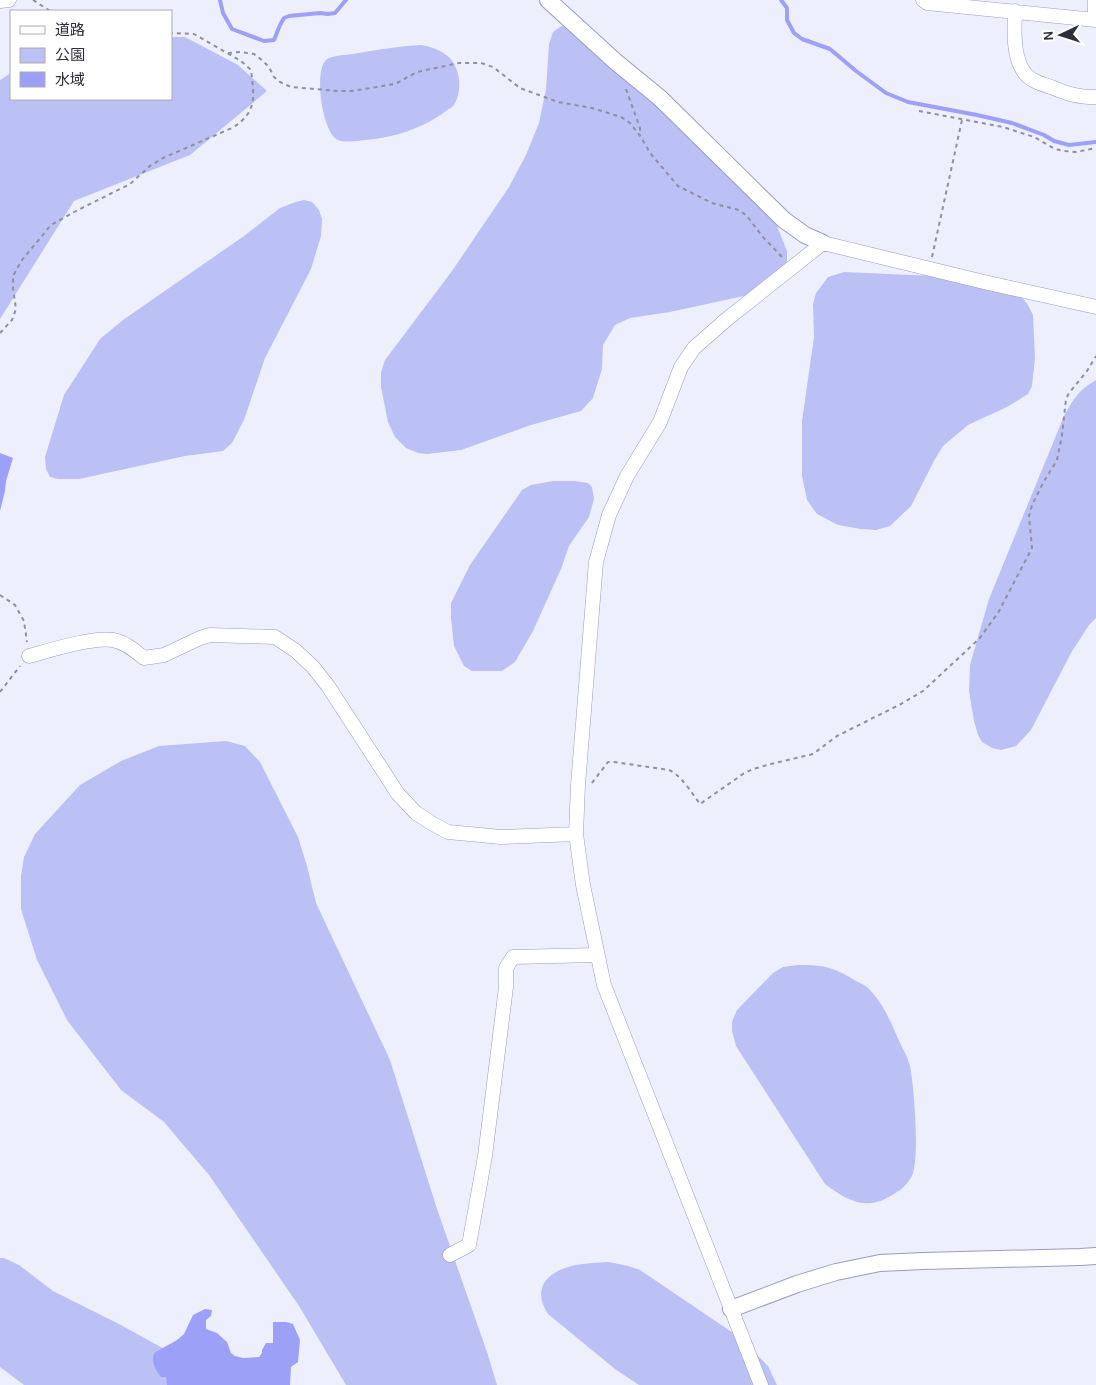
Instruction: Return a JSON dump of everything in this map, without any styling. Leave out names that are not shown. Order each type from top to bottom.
[{"type":"street","points":[[0,2],[9,0]]},
{"type":"street","points":[[548,0],[625,70],[660,98],[784,220],[805,235],[823,243],[1096,307]]},
{"type":"street","points":[[923,0],[927,3],[1010,7],[1096,20],[1095,0]]},
{"type":"street","points":[[1010,7],[1019,62],[1031,80],[1072,95],[1096,97]]},
{"type":"street","points":[[761,1385],[604,985],[583,885],[576,834],[578,785],[596,562],[609,515],[627,476],[660,422],[681,367],[694,348],[727,319],[823,243]]},
{"type":"street","points":[[29,656],[98,640],[114,640],[125,644],[144,658],[164,655],[210,635],[275,637],[313,667],[328,686],[398,794],[416,813],[448,832],[501,837],[576,834]]},
{"type":"street","points":[[450,1255],[469,1245],[485,1156],[506,987],[506,968],[512,957],[597,954]]},
{"type":"street","points":[[731,1309],[820,1276],[880,1263],[1096,1256]]},
{"type":"path","points":[[33,0],[48,10]]},
{"type":"path","points":[[0,333],[12,320],[16,309],[13,276],[22,260],[51,225],[130,184],[162,158],[232,128],[241,122],[250,110],[254,98],[251,70],[241,61],[194,34],[172,33]]},
{"type":"path","points":[[228,53],[254,54],[264,60],[274,77],[291,87],[338,91],[352,91],[389,85],[397,83],[417,72],[459,63],[481,63],[493,67],[520,88],[558,102],[592,108],[621,117],[630,123],[641,137],[650,154],[678,186],[712,203],[739,210],[747,216],[762,236],[792,267]]},
{"type":"path","points":[[625,70],[622,75],[640,128],[641,137]]},
{"type":"path","points":[[919,110],[1002,127],[1034,137],[1064,152],[1096,148]]},
{"type":"path","points":[[927,268],[933,253],[963,119]]},
{"type":"path","points":[[578,785],[591,784],[608,762],[669,770],[680,778],[700,804],[743,774],[770,764],[813,754],[837,736],[901,704],[922,691],[979,639],[1008,596],[1032,548],[1029,516],[1032,505],[1043,483],[1057,460],[1066,399],[1096,356]]},
{"type":"path","points":[[0,595],[15,605],[24,621],[29,656],[0,692]]},
{"type":"green space","points":[[570,23],[773,216],[787,251],[787,261],[780,281],[762,292],[670,312],[630,318],[615,325],[603,345],[602,369],[593,398],[581,411],[531,425],[461,450],[427,454],[418,453],[406,448],[395,437],[388,422],[381,387],[381,372],[385,360],[452,271],[509,187],[526,155],[539,123],[546,89],[549,44],[553,32]]},
{"type":"green space","points":[[172,37],[185,37],[238,65],[267,91],[190,155],[74,201],[0,319],[0,80],[10,74],[10,100],[172,100]]},
{"type":"green space","points":[[422,45],[445,54],[456,67],[459,77],[459,88],[454,105],[428,122],[397,134],[376,139],[348,142],[338,140],[332,135],[324,114],[320,87],[323,65],[327,59],[387,48]]},
{"type":"green space","points":[[304,200],[312,202],[319,210],[322,219],[321,236],[311,269],[265,358],[244,420],[232,443],[223,451],[185,456],[79,479],[50,477],[46,469],[45,457],[64,395],[100,339],[123,320],[244,236],[280,208]]},
{"type":"green space","points":[[844,272],[933,276],[1018,292],[1033,315],[1035,358],[1032,386],[1028,394],[1007,407],[968,425],[943,446],[911,506],[890,526],[876,530],[838,525],[817,514],[807,500],[802,476],[802,421],[814,337],[813,304],[816,293],[828,277]]},
{"type":"green space","points":[[1096,380],[1096,618],[1089,625],[1071,653],[1031,730],[1016,746],[1001,750],[992,748],[982,742],[974,721],[969,691],[970,665],[989,599],[1064,416],[1077,395]]},
{"type":"green space","points":[[553,481],[588,483],[592,487],[594,499],[589,517],[569,546],[561,569],[533,631],[515,662],[502,671],[472,671],[464,666],[454,646],[451,603],[470,565],[522,490],[531,485]]},
{"type":"green space","points":[[226,741],[245,746],[260,762],[298,837],[316,903],[390,1060],[437,1209],[497,1385],[346,1385],[299,1306],[209,1175],[164,1122],[121,1090],[67,1020],[37,960],[21,909],[21,876],[24,857],[35,834],[80,785],[121,761],[159,746]]},
{"type":"green space","points":[[798,965],[829,968],[867,988],[874,995],[891,1022],[909,1063],[916,1122],[916,1154],[912,1176],[898,1191],[878,1202],[862,1203],[854,1201],[839,1194],[825,1184],[736,1046],[732,1022],[737,1010],[773,973],[783,967]]},
{"type":"green space","points":[[0,1258],[19,1265],[53,1291],[177,1356],[204,1385],[24,1385],[0,1367]]},
{"type":"green space","points":[[609,1262],[640,1270],[739,1337],[768,1366],[777,1385],[639,1385],[615,1369],[548,1314],[541,1292],[546,1281],[557,1271],[576,1265]]},
{"type":"water","points":[[0,453],[13,458],[0,511]]},
{"type":"water","points":[[205,1309],[212,1310],[211,1316],[206,1320],[206,1329],[217,1333],[227,1342],[231,1353],[243,1358],[259,1357],[266,1343],[273,1343],[273,1322],[293,1324],[300,1340],[298,1362],[291,1367],[290,1385],[167,1385],[166,1377],[161,1377],[154,1365],[154,1353],[184,1334],[193,1315]]},
{"type":"waterway","points":[[220,0],[223,13],[232,29],[264,41],[274,40],[284,18],[289,16],[335,13],[346,0]]},
{"type":"waterway","points":[[781,0],[787,8],[787,20],[794,33],[802,39],[830,49],[886,93],[908,102],[1012,123],[1044,135],[1054,141],[1069,145],[1096,142]]}]
